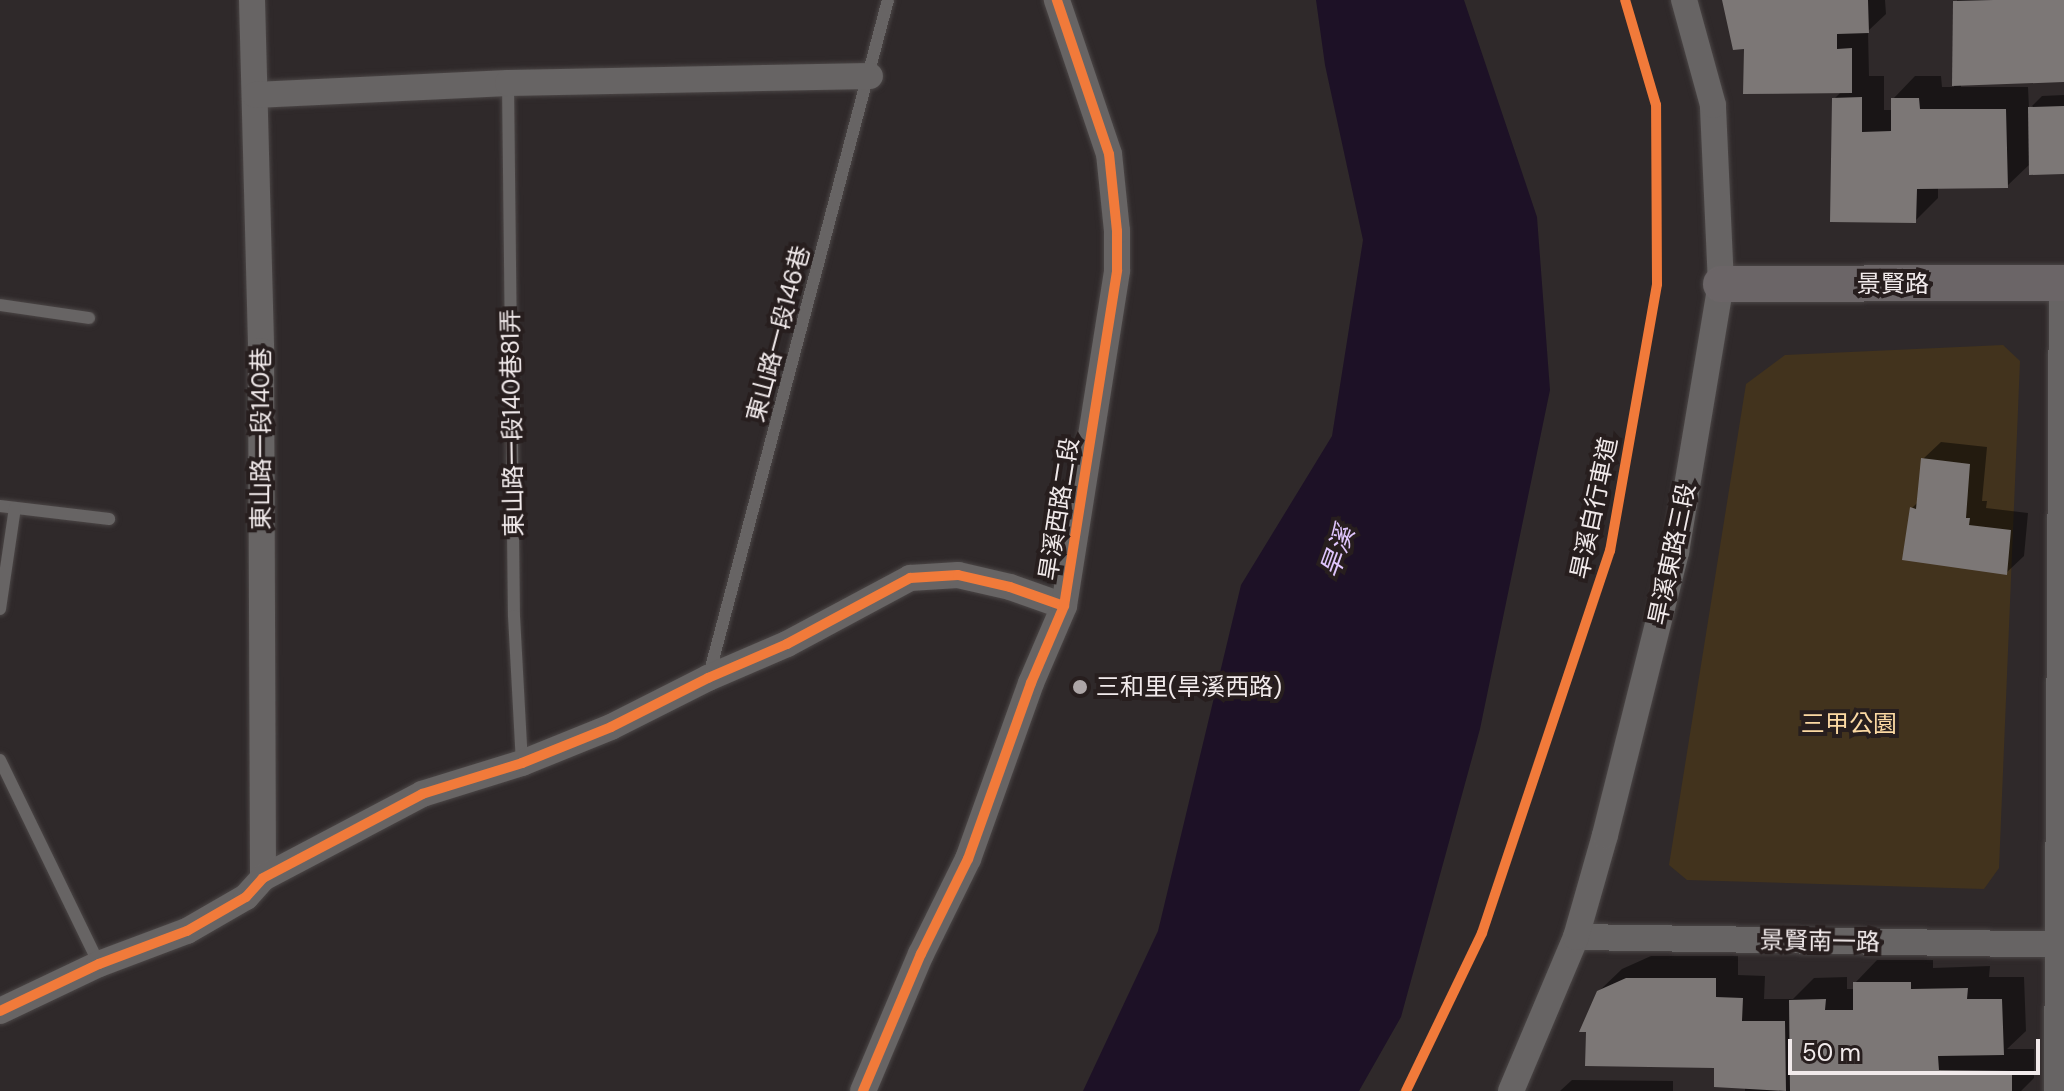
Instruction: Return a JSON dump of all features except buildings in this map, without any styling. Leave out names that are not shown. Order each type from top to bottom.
[{"type":"street","name":"東山路一段140巷","points":[[252,0],[261,351],[263,878]]},
{"type":"street","name":"旱溪西路二段","points":[[863,1091],[921,954],[968,859],[1031,683],[1064,606],[1117,270],[1117,231],[1109,154],[1057,0]]},
{"type":"street","name":"旱溪東路三段","points":[[1511,1091],[1576,937],[1676,552],[1721,284],[1713,105],[1684,0]]},
{"type":"street","points":[[255,95],[508,83],[870,76]]},
{"type":"street","points":[[2057,1091],[2063,283]]},
{"type":"street","name":"景賢路","points":[[1721,284],[2063,283]]},
{"type":"street","points":[[0,1011],[99,964],[187,931],[246,897],[263,878],[422,794],[522,763],[611,727],[708,678],[787,644],[910,578],[958,575],[1010,587],[1064,606]]},
{"type":"street","name":"景賢南一路","points":[[1576,937],[2060,945]]},
{"type":"lane","name":"東山路一段146巷","points":[[708,678],[888,0]]},
{"type":"lane","name":"東山路一段140巷81弄","points":[[508,83],[514,616],[522,763]]},
{"type":"lane","points":[[0,305],[89,318]]},
{"type":"lane","points":[[0,506],[109,519]]},
{"type":"lane","points":[[0,609],[15,508]]},
{"type":"lane","points":[[0,760],[99,964]]},
{"type":"green space","name":"三甲公園","points":[[2003,345],[2020,361],[1999,868],[1984,889],[1687,880],[1669,865],[1746,384],[1785,355]]},
{"type":"water","name":"旱溪","points":[[1316,0],[1464,0],[1537,217],[1550,390],[1480,729],[1401,1017],[1359,1091],[1083,1091],[1158,931],[1241,585],[1332,436],[1363,240],[1325,65]]},
{"type":"cycle path","points":[[863,1091],[921,954],[968,859],[1031,683],[1064,606],[1117,270],[1117,231],[1109,154],[1057,0]]},
{"type":"cycle path","name":"旱溪自行車道","points":[[1406,1091],[1482,933],[1610,551],[1657,284],[1656,105],[1625,0]]},
{"type":"cycle path","points":[[0,1011],[99,964],[187,931],[246,897],[263,878],[422,794],[522,763],[611,727],[708,678],[787,644],[910,578],[958,575],[1010,587],[1064,606]]},
{"type":"place","name":"三和里(旱溪西路)","points":[[1080,687]]}]
